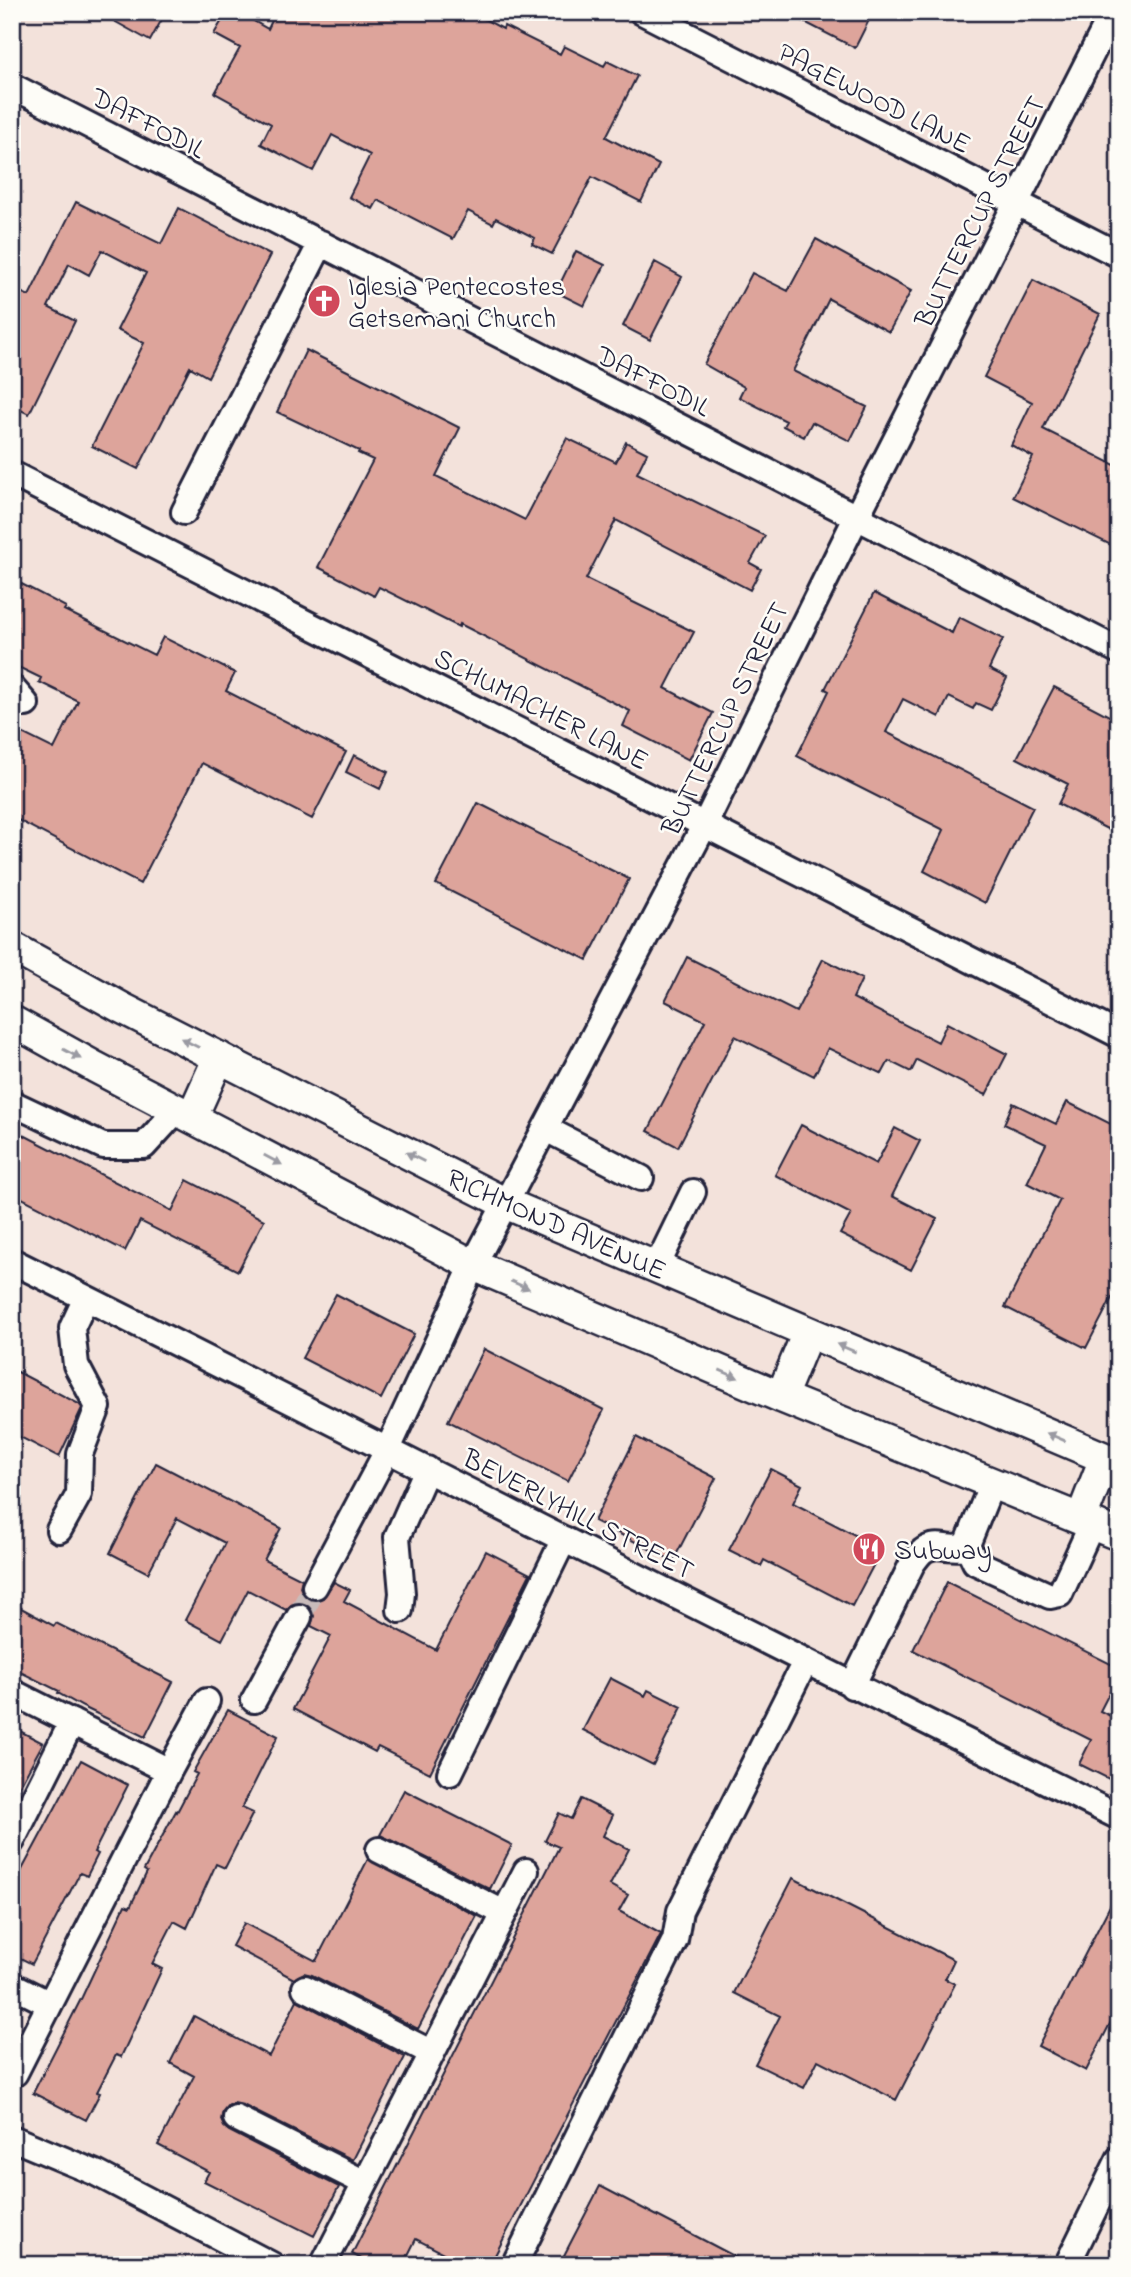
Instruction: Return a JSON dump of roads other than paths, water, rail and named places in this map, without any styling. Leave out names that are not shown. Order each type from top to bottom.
[{"type":"main road","name":"RICHMOND AVENUE","points":[[12,947],[122,1008],[505,1203],[1112,1461]]},
{"type":"main road","points":[[12,1021],[473,1265],[781,1397],[1097,1526],[1112,1461]]},
{"type":"main road","points":[[184,1114],[219,1058]]},
{"type":"main road","points":[[781,1397],[808,1332]]},
{"type":"street","name":"PAGEWOOD LANE","points":[[642,12],[1119,255]]},
{"type":"street","name":"BUTTERCUP STREET","points":[[315,1586],[388,1449],[473,1265],[705,824],[856,518],[1113,12]]},
{"type":"street","name":"DAFFODIL","points":[[12,86],[1119,651]]},
{"type":"street","points":[[184,512],[321,243]]},
{"type":"street","name":"SCHUMACHER LANE","points":[[12,474],[1119,1035]]},
{"type":"street","points":[[12,1103],[103,1146],[144,1146],[184,1114]]},
{"type":"street","points":[[546,1129],[641,1178]]},
{"type":"street","points":[[656,1268],[693,1192]]},
{"type":"street","name":"BEVERLYHILL STREET","points":[[12,1261],[852,1686],[1119,1817]]},
{"type":"street","points":[[59,1530],[79,1494],[80,1454],[98,1407],[76,1365],[72,1328],[86,1298]]},
{"type":"street","points":[[400,1610],[402,1593],[397,1538],[427,1469]]},
{"type":"street","points":[[852,1686],[912,1564],[924,1550],[939,1545],[960,1549],[967,1545],[992,1483]]},
{"type":"street","points":[[967,1545],[975,1562],[1050,1596],[1060,1594],[1097,1526]]},
{"type":"street","points":[[450,1773],[564,1539]]},
{"type":"street","points":[[254,1700],[299,1617]]},
{"type":"street","points":[[514,2265],[676,1940],[680,1911],[805,1662]]},
{"type":"street","points":[[12,1692],[169,1772]]},
{"type":"street","points":[[15,2073],[207,1700]]},
{"type":"street","points":[[12,1841],[72,1722]]},
{"type":"street","points":[[379,1850],[504,1913]]},
{"type":"street","points":[[323,2265],[526,1871]]},
{"type":"street","points":[[12,1985],[50,2004]]},
{"type":"street","points":[[305,1989],[432,2053]]},
{"type":"street","points":[[236,2118],[365,2183]]},
{"type":"street","points":[[12,2138],[96,2173],[272,2265]]},
{"type":"street","points":[[1067,2265],[1119,2159]]},
{"type":"tunnel","points":[[299,1617],[315,1586]]},
{"type":"place","name":"Iglesia Pentecostes Getsemani Church","points":[[324,301]]},
{"type":"place","name":"Subway","points":[[869,1549]]}]
